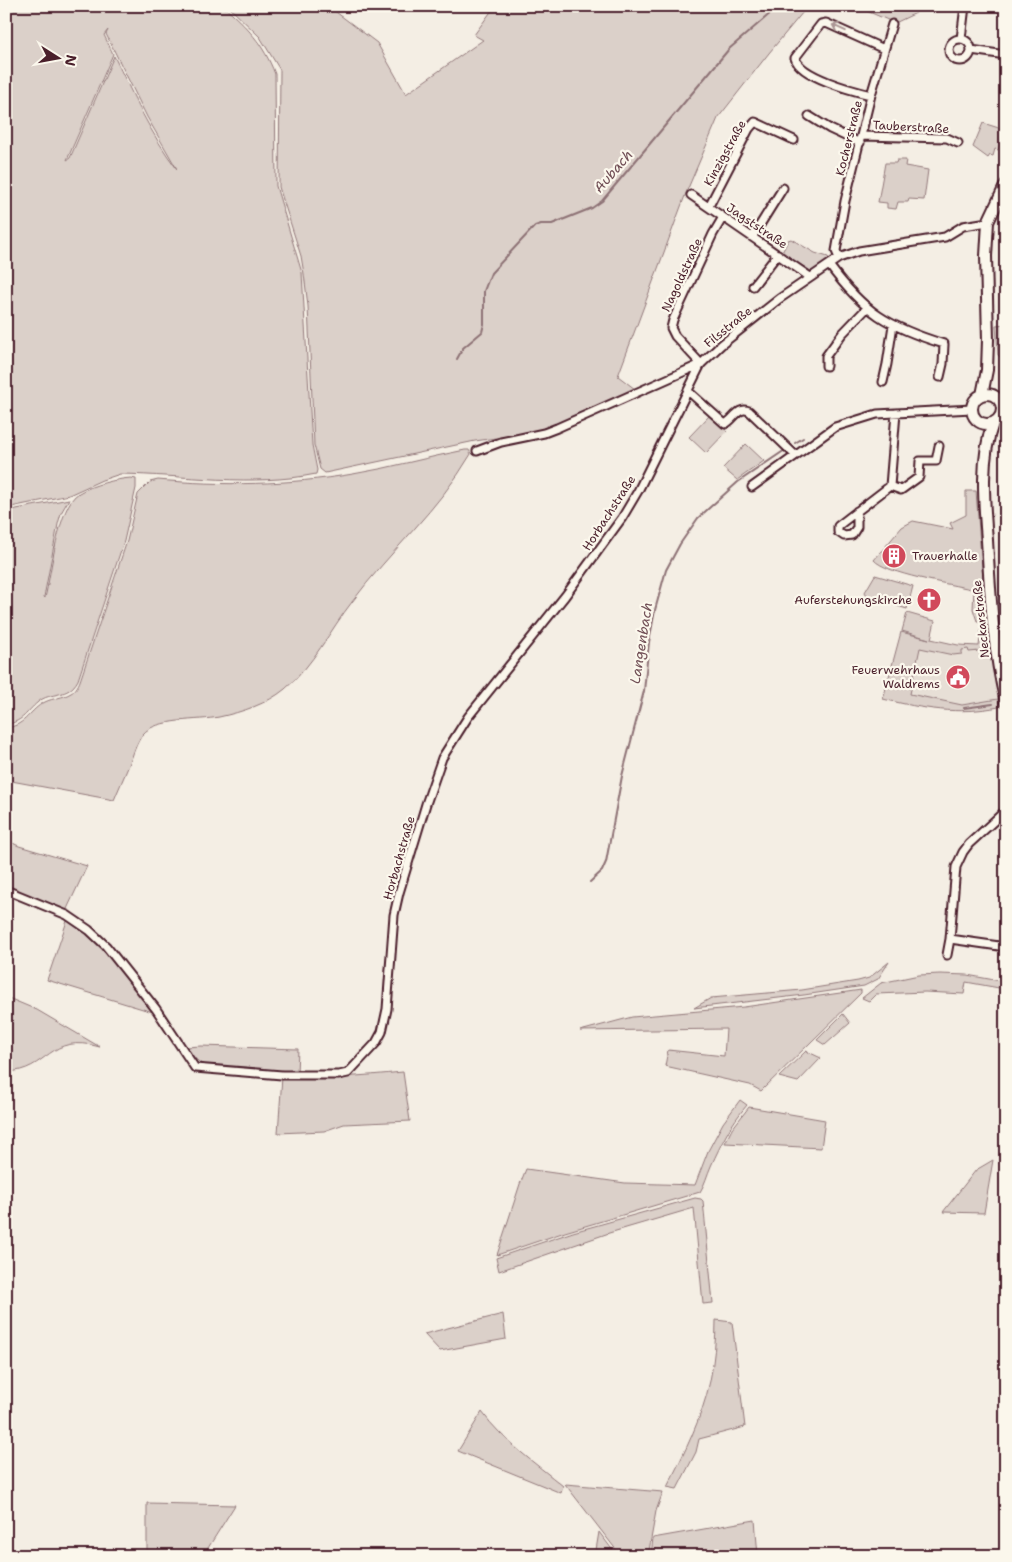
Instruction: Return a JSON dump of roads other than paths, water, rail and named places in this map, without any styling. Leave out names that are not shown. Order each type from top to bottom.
[{"type":"street","points":[[961,39],[965,6]]},
{"type":"street","points":[[871,96],[830,84],[798,65],[795,58],[821,24],[830,24],[884,49]]},
{"type":"street","name":"Kocherstraße","points":[[839,258],[836,251],[845,201],[871,96],[892,24]]},
{"type":"street","points":[[961,39],[968,43],[971,50],[969,56],[964,60],[957,60],[951,57],[949,50],[951,44],[961,39]]},
{"type":"street","points":[[971,50],[1006,55]]},
{"type":"street","points":[[809,116],[830,129],[861,140]]},
{"type":"street","name":"Kinzigstraße","points":[[709,206],[749,129],[755,122],[794,140]]},
{"type":"street","name":"Tauberstraße","points":[[861,140],[947,138],[958,142]]},
{"type":"street","points":[[982,395],[987,370],[986,256],[988,222],[1006,184]]},
{"type":"street","points":[[753,236],[783,188]]},
{"type":"street","name":"Jagststraße","points":[[691,195],[810,277]]},
{"type":"street","name":"Nagoldstraße","points":[[701,364],[681,343],[671,328],[713,234],[723,217]]},
{"type":"street","name":"Filsstraße","points":[[477,451],[501,442],[544,433],[557,428],[701,364],[721,345],[810,277],[839,258],[858,251],[945,237],[963,226],[988,222]]},
{"type":"street","points":[[753,286],[778,254]]},
{"type":"street","points":[[829,265],[856,298],[867,308],[893,325],[912,334],[944,344],[940,377]]},
{"type":"street","points":[[826,366],[826,356],[842,334],[867,308]]},
{"type":"street","points":[[883,382],[893,325]]},
{"type":"street","name":"Horbachstraße","points":[[6,890],[67,915],[89,930],[106,946],[156,1009],[196,1068],[308,1076],[348,1073],[370,1051],[382,1032],[387,1009],[394,915],[399,893],[437,770],[447,748],[468,717],[565,596],[622,518],[638,491],[701,364]]},
{"type":"street","points":[[987,370],[994,396]]},
{"type":"street","points":[[688,390],[724,424],[731,421],[740,410],[746,409],[794,455]]},
{"type":"street","points":[[982,395],[994,396],[1004,408],[999,417],[992,422],[983,423],[975,417],[972,410],[974,401],[982,395]]},
{"type":"street","points":[[752,487],[835,427],[877,414],[972,410]]},
{"type":"street","points":[[857,511],[890,486],[896,413]]},
{"type":"street","name":"Neckarstraße","points":[[978,420],[987,442]]},
{"type":"street","name":"Neckarstraße","points":[[992,422],[987,442],[984,498],[996,643],[1006,702]]},
{"type":"street","points":[[890,486],[901,490],[919,477],[920,461],[936,461],[939,446]]},
{"type":"street","points":[[947,955],[956,866],[959,858],[970,844],[1006,810]]},
{"type":"street","points":[[950,939],[1006,947]]},
{"type":"waterway","name":"Aubach","points":[[457,359],[463,348],[482,332],[484,324],[484,291],[491,273],[535,226],[552,224],[592,208],[602,201],[729,49],[779,6]]},
{"type":"waterway","name":"Langenbach","points":[[795,443],[803,438]]},
{"type":"waterway","name":"Langenbach","points":[[590,882],[602,871],[606,862],[622,776],[644,691],[649,642],[655,610],[666,570],[680,544],[698,518],[738,482],[785,450]]},
{"type":"waterway","points":[[964,708],[993,704]]},
{"type":"place","name":"Trauerhalle","points":[[894,556]]},
{"type":"place","name":"Auferstehungskirche","points":[[929,600]]},
{"type":"place","name":"Feuerwehrhaus Waldrems","points":[[958,677]]}]
